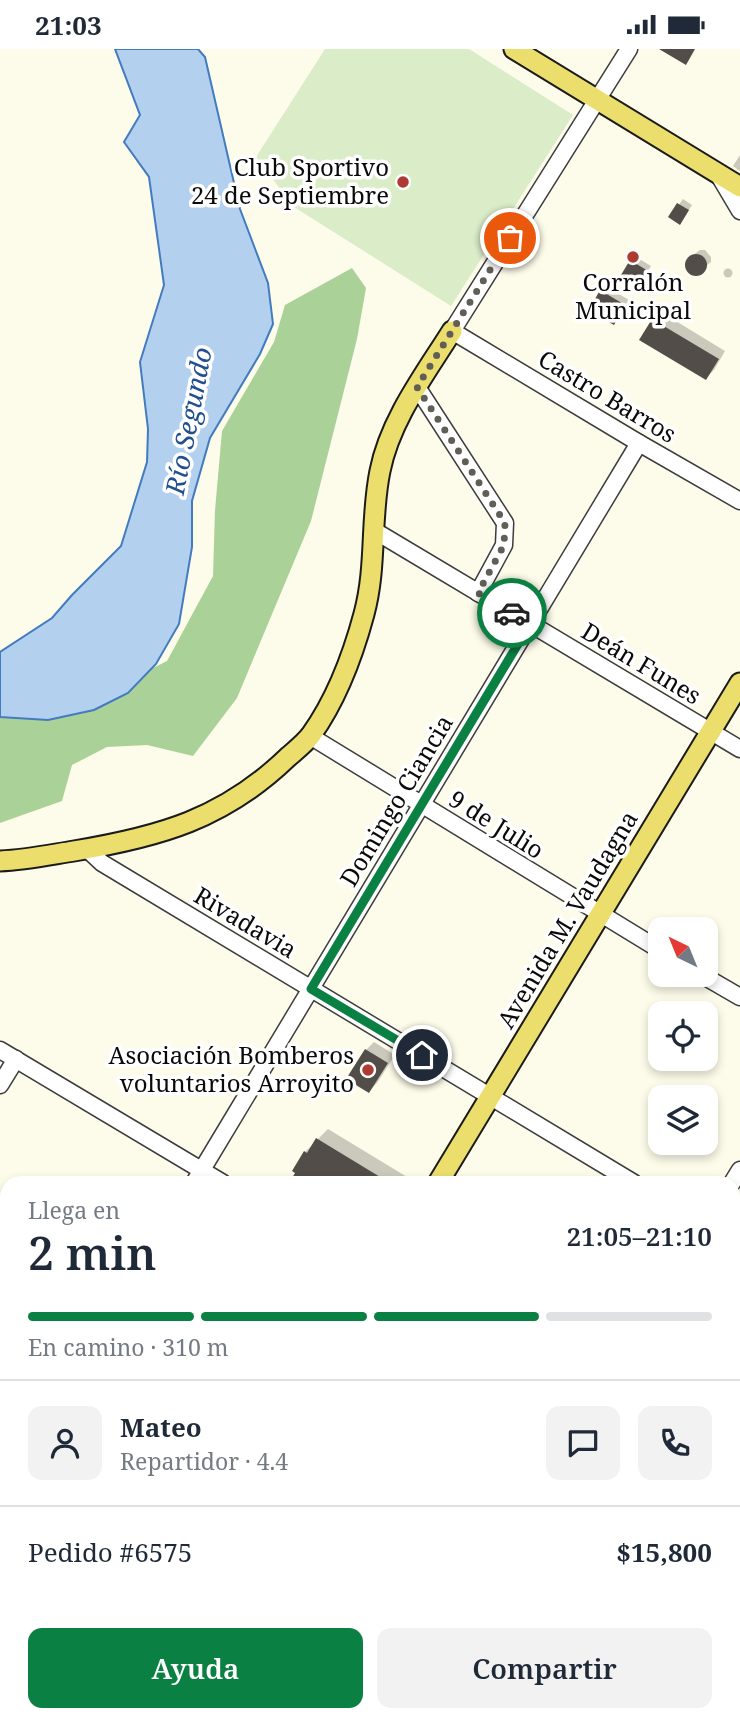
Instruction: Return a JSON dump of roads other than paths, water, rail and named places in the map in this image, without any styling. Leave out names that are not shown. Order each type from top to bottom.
[{"type":"main road","points":[[514,49],[740,187]]},
{"type":"main road","points":[[0,861],[87,849],[150,836],[210,815],[276,769],[310,736],[349,661],[364,615],[373,574],[380,470],[396,426],[452,331]]},
{"type":"main road","name":"Avenida M. Vaudagna","points":[[442,1176],[740,683]]},
{"type":"street","points":[[452,331],[629,49]]},
{"type":"street","points":[[718,174],[740,211]]},
{"type":"street","name":"Castro Barros","points":[[452,331],[740,501]]},
{"type":"street","points":[[417,387],[505,523],[504,545],[478,593]]},
{"type":"street","name":"Domingo Ciancia","points":[[199,1176],[639,443]]},
{"type":"street","name":"Deán Funes","points":[[375,531],[740,749]]},
{"type":"street","name":"9 de Julio","points":[[310,736],[648,943]]},
{"type":"street","name":"Rivadavia","points":[[87,849],[102,863],[622,1176]]},
{"type":"street","points":[[718,984],[740,997]]},
{"type":"street","points":[[0,1050],[196,1176]]},
{"type":"street","points":[[0,1085],[16,1059]]},
{"type":"water","name":"Río Segundo","points":[[115,49],[198,49],[205,57],[240,209],[268,283],[273,324],[260,354],[210,438],[192,501],[192,547],[179,624],[156,664],[128,693],[94,710],[48,720],[0,717],[0,652],[52,618],[121,546],[147,462],[148,429],[140,362],[164,285],[149,177],[124,142],[140,115]]},
{"type":"place","name":"Club Sportivo 24 de Septiembre","points":[[403,182]]},
{"type":"place","name":"Corralón Municipal","points":[[633,257]]},
{"type":"place","name":"Asociación Bomberos voluntarios Arroyito","points":[[368,1070]]}]
